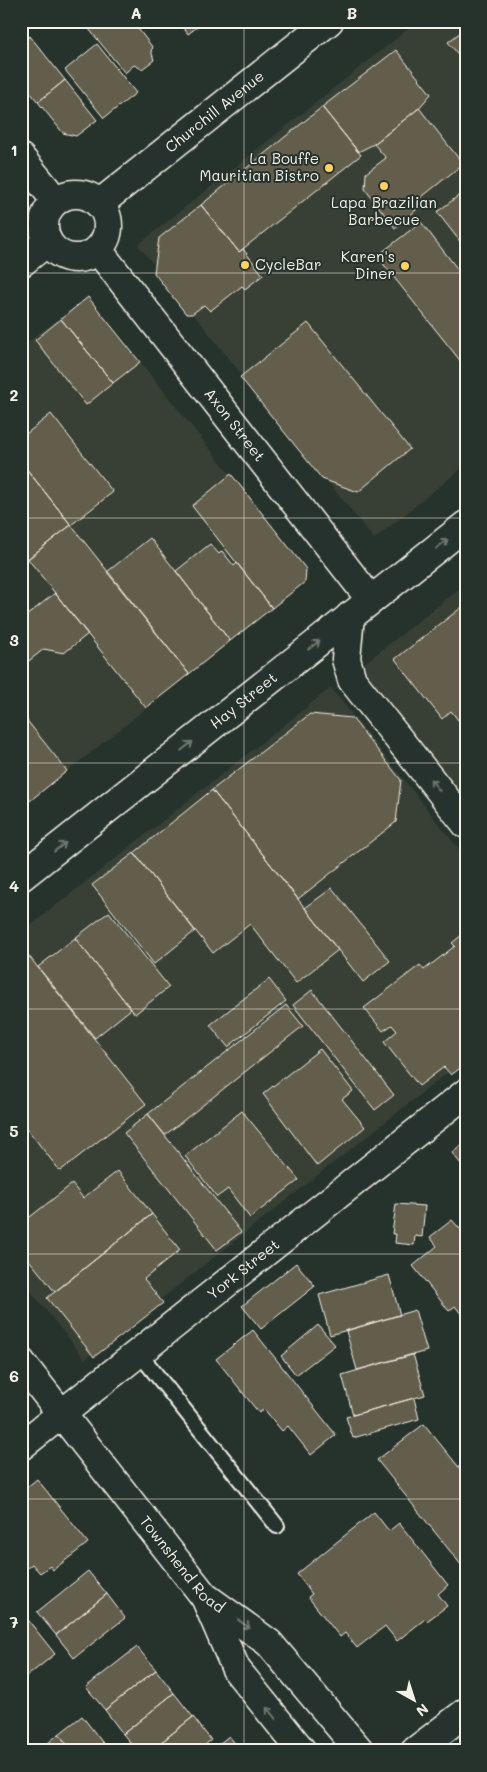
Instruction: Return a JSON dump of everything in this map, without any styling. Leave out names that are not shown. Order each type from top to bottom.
[{"type":"street","name":"Churchill Avenue","points":[[99,204],[329,21]]},
{"type":"street","points":[[21,158],[56,201]]},
{"type":"street","points":[[70,194],[78,194],[93,198],[99,204],[105,212],[108,232],[98,250],[89,256],[70,258],[61,255],[47,242],[43,224],[45,215],[56,201],[70,194]]},
{"type":"street","points":[[21,263],[47,242]]},
{"type":"street","name":"Axon Street","points":[[98,250],[360,608]]},
{"type":"street","name":"Hay Street","points":[[21,877],[466,525]]},
{"type":"street","points":[[360,608],[346,660],[352,680],[466,824]]},
{"type":"street","name":"York Street","points":[[21,1446],[466,1093]]},
{"type":"street","name":"Townshend Road","points":[[21,1362],[204,1596],[269,1644],[360,1751]]},
{"type":"street","points":[[204,1596],[236,1669],[302,1751]]},
{"type":"street","points":[[415,1751],[466,1712]]},
{"type":"lane","points":[[139,1352],[277,1526]]},
{"type":"shaded area","points":[[418,21],[466,21],[466,465],[374,539],[138,245]]},
{"type":"shaded area","points":[[88,297],[306,569],[305,582],[21,808],[21,347]]},
{"type":"shaded area","points":[[466,584],[466,799],[360,667]]},
{"type":"shaded area","points":[[331,688],[466,858],[466,1058],[85,1359],[21,1279],[21,933]]},
{"type":"building","points":[[86,21],[115,21],[121,28],[132,21],[153,48],[151,50],[154,60],[142,69],[134,65],[125,73],[84,23]]},
{"type":"building","points":[[178,21],[205,21],[188,34]]},
{"type":"building","points":[[466,28],[466,64],[448,42]]},
{"type":"building","points":[[30,36],[65,80],[38,102],[21,81],[21,43]]},
{"type":"building","points":[[97,44],[136,93],[104,118],[65,70]]},
{"type":"building","points":[[396,50],[431,94],[419,108],[374,144],[358,152],[322,107]]},
{"type":"building","points":[[65,80],[97,120],[76,136],[63,133],[38,102]]},
{"type":"building","points":[[322,107],[361,155],[239,252],[201,205]]},
{"type":"building","points":[[419,108],[463,164],[418,200],[422,205],[395,228],[365,189],[366,173],[386,158],[374,144]]},
{"type":"building","points":[[466,190],[466,249],[437,212]]},
{"type":"building","points":[[201,205],[239,252],[243,249],[263,275],[245,289],[242,286],[210,311],[204,305],[192,314],[186,314],[154,273],[159,238]]},
{"type":"building","points":[[421,222],[466,280],[466,368],[377,256]]},
{"type":"building","points":[[88,297],[140,362],[113,383],[61,319]]},
{"type":"building","points":[[61,319],[113,383],[86,405],[35,340]]},
{"type":"building","points":[[308,323],[410,449],[358,492],[322,479],[240,377]]},
{"type":"building","points":[[51,414],[113,492],[71,525],[21,462],[21,438]]},
{"type":"building","points":[[21,462],[71,525],[21,564]]},
{"type":"building","points":[[231,474],[306,569],[305,582],[272,608],[192,506]]},
{"type":"building","points":[[71,525],[189,674],[146,708],[28,559]]},
{"type":"building","points":[[150,538],[230,641],[189,674],[107,572]]},
{"type":"building","points":[[210,544],[219,554],[222,551],[234,566],[237,563],[272,608],[230,641],[176,571]]},
{"type":"building","points":[[55,593],[88,634],[64,653],[44,649],[21,667],[21,620]]},
{"type":"building","points":[[466,604],[466,730],[451,711],[442,719],[395,659]]},
{"type":"building","points":[[21,713],[67,771],[21,808]]},
{"type":"building","points":[[310,714],[352,718],[401,780],[396,822],[298,899],[212,790]]},
{"type":"building","points":[[212,790],[338,950],[296,983],[250,924],[213,953],[134,853]]},
{"type":"building","points":[[134,853],[195,931],[154,964],[92,885]]},
{"type":"building","points":[[332,888],[390,961],[363,982],[305,908]]},
{"type":"building","points":[[109,912],[169,987],[135,1014],[75,938]]},
{"type":"building","points":[[466,928],[466,1064],[451,1075],[444,1067],[419,1086],[384,1042],[397,1031],[392,1025],[383,1031],[364,1008],[420,965],[424,970],[455,946],[452,943],[463,934],[461,932]]},
{"type":"building","points":[[75,938],[131,1009],[95,1038],[38,967]]},
{"type":"building","points":[[28,955],[146,1104],[60,1171],[21,1121],[21,960]]},
{"type":"building","points":[[269,979],[286,1001],[228,1047],[210,1025]]},
{"type":"building","points":[[312,990],[394,1095],[375,1110],[293,1005]]},
{"type":"building","points":[[286,1005],[303,1026],[165,1135],[148,1114]]},
{"type":"building","points":[[320,1049],[353,1091],[342,1099],[365,1127],[317,1166],[263,1094]]},
{"type":"building","points":[[242,1111],[299,1180],[250,1218],[228,1189],[217,1197],[185,1156]]},
{"type":"building","points":[[148,1114],[241,1232],[217,1250],[124,1133]]},
{"type":"building","points":[[466,1142],[466,1170],[452,1153]]},
{"type":"building","points":[[118,1171],[152,1214],[55,1292],[21,1250],[21,1224],[72,1184],[83,1198]]},
{"type":"building","points":[[396,1204],[425,1206],[422,1237],[415,1236],[414,1245],[395,1243],[396,1234],[392,1234]]},
{"type":"building","points":[[152,1214],[180,1250],[144,1279],[163,1303],[94,1357],[47,1298]]},
{"type":"building","points":[[452,1220],[460,1229],[466,1224],[466,1313],[462,1315],[455,1306],[449,1311],[413,1266],[437,1246],[430,1237]]},
{"type":"building","points":[[296,1263],[315,1286],[261,1329],[242,1306]]},
{"type":"building","points":[[389,1275],[400,1315],[330,1335],[319,1295]]},
{"type":"building","points":[[415,1310],[427,1351],[357,1370],[346,1331]]},
{"type":"building","points":[[318,1325],[335,1345],[296,1375],[281,1356]]},
{"type":"building","points":[[253,1330],[336,1435],[311,1455],[288,1426],[282,1431],[264,1409],[259,1413],[216,1359]]},
{"type":"building","points":[[413,1354],[425,1395],[353,1415],[342,1375]]},
{"type":"building","points":[[414,1398],[419,1419],[353,1438],[346,1417]]},
{"type":"building","points":[[424,1424],[466,1476],[466,1571],[377,1460]]},
{"type":"building","points":[[37,1479],[88,1543],[53,1570],[50,1566],[40,1573],[32,1564],[21,1573],[21,1492]]},
{"type":"building","points":[[374,1512],[389,1531],[399,1523],[448,1585],[438,1594],[447,1606],[427,1621],[425,1619],[397,1641],[385,1626],[357,1648],[345,1633],[340,1637],[308,1597],[312,1594],[297,1574]]},
{"type":"building","points":[[88,1571],[107,1594],[56,1635],[37,1612]]},
{"type":"building","points":[[107,1594],[125,1618],[74,1658],[56,1635]]},
{"type":"building","points":[[21,1611],[55,1654],[21,1681]]},
{"type":"building","points":[[137,1647],[156,1670],[105,1710],[86,1687]]},
{"type":"building","points":[[156,1670],[174,1693],[123,1734],[105,1710]]},
{"type":"building","points":[[174,1693],[193,1717],[150,1751],[137,1751],[123,1734]]},
{"type":"building","points":[[82,1716],[109,1751],[72,1751],[59,1734]]},
{"type":"building","points":[[193,1717],[211,1740],[198,1751],[150,1751]]},
{"type":"building","points":[[59,1734],[72,1751],[38,1751]]},
{"type":"building","points":[[229,1736],[241,1751],[210,1751]]},
{"type":"place","name":"La Bouffe Mauritian Bistro","points":[[329,168]]},
{"type":"place","name":"Lapa Brazilian Barbecue","points":[[384,186]]},
{"type":"place","name":"CycleBar","points":[[245,265]]},
{"type":"place","name":"Karen's Diner","points":[[405,266]]}]
